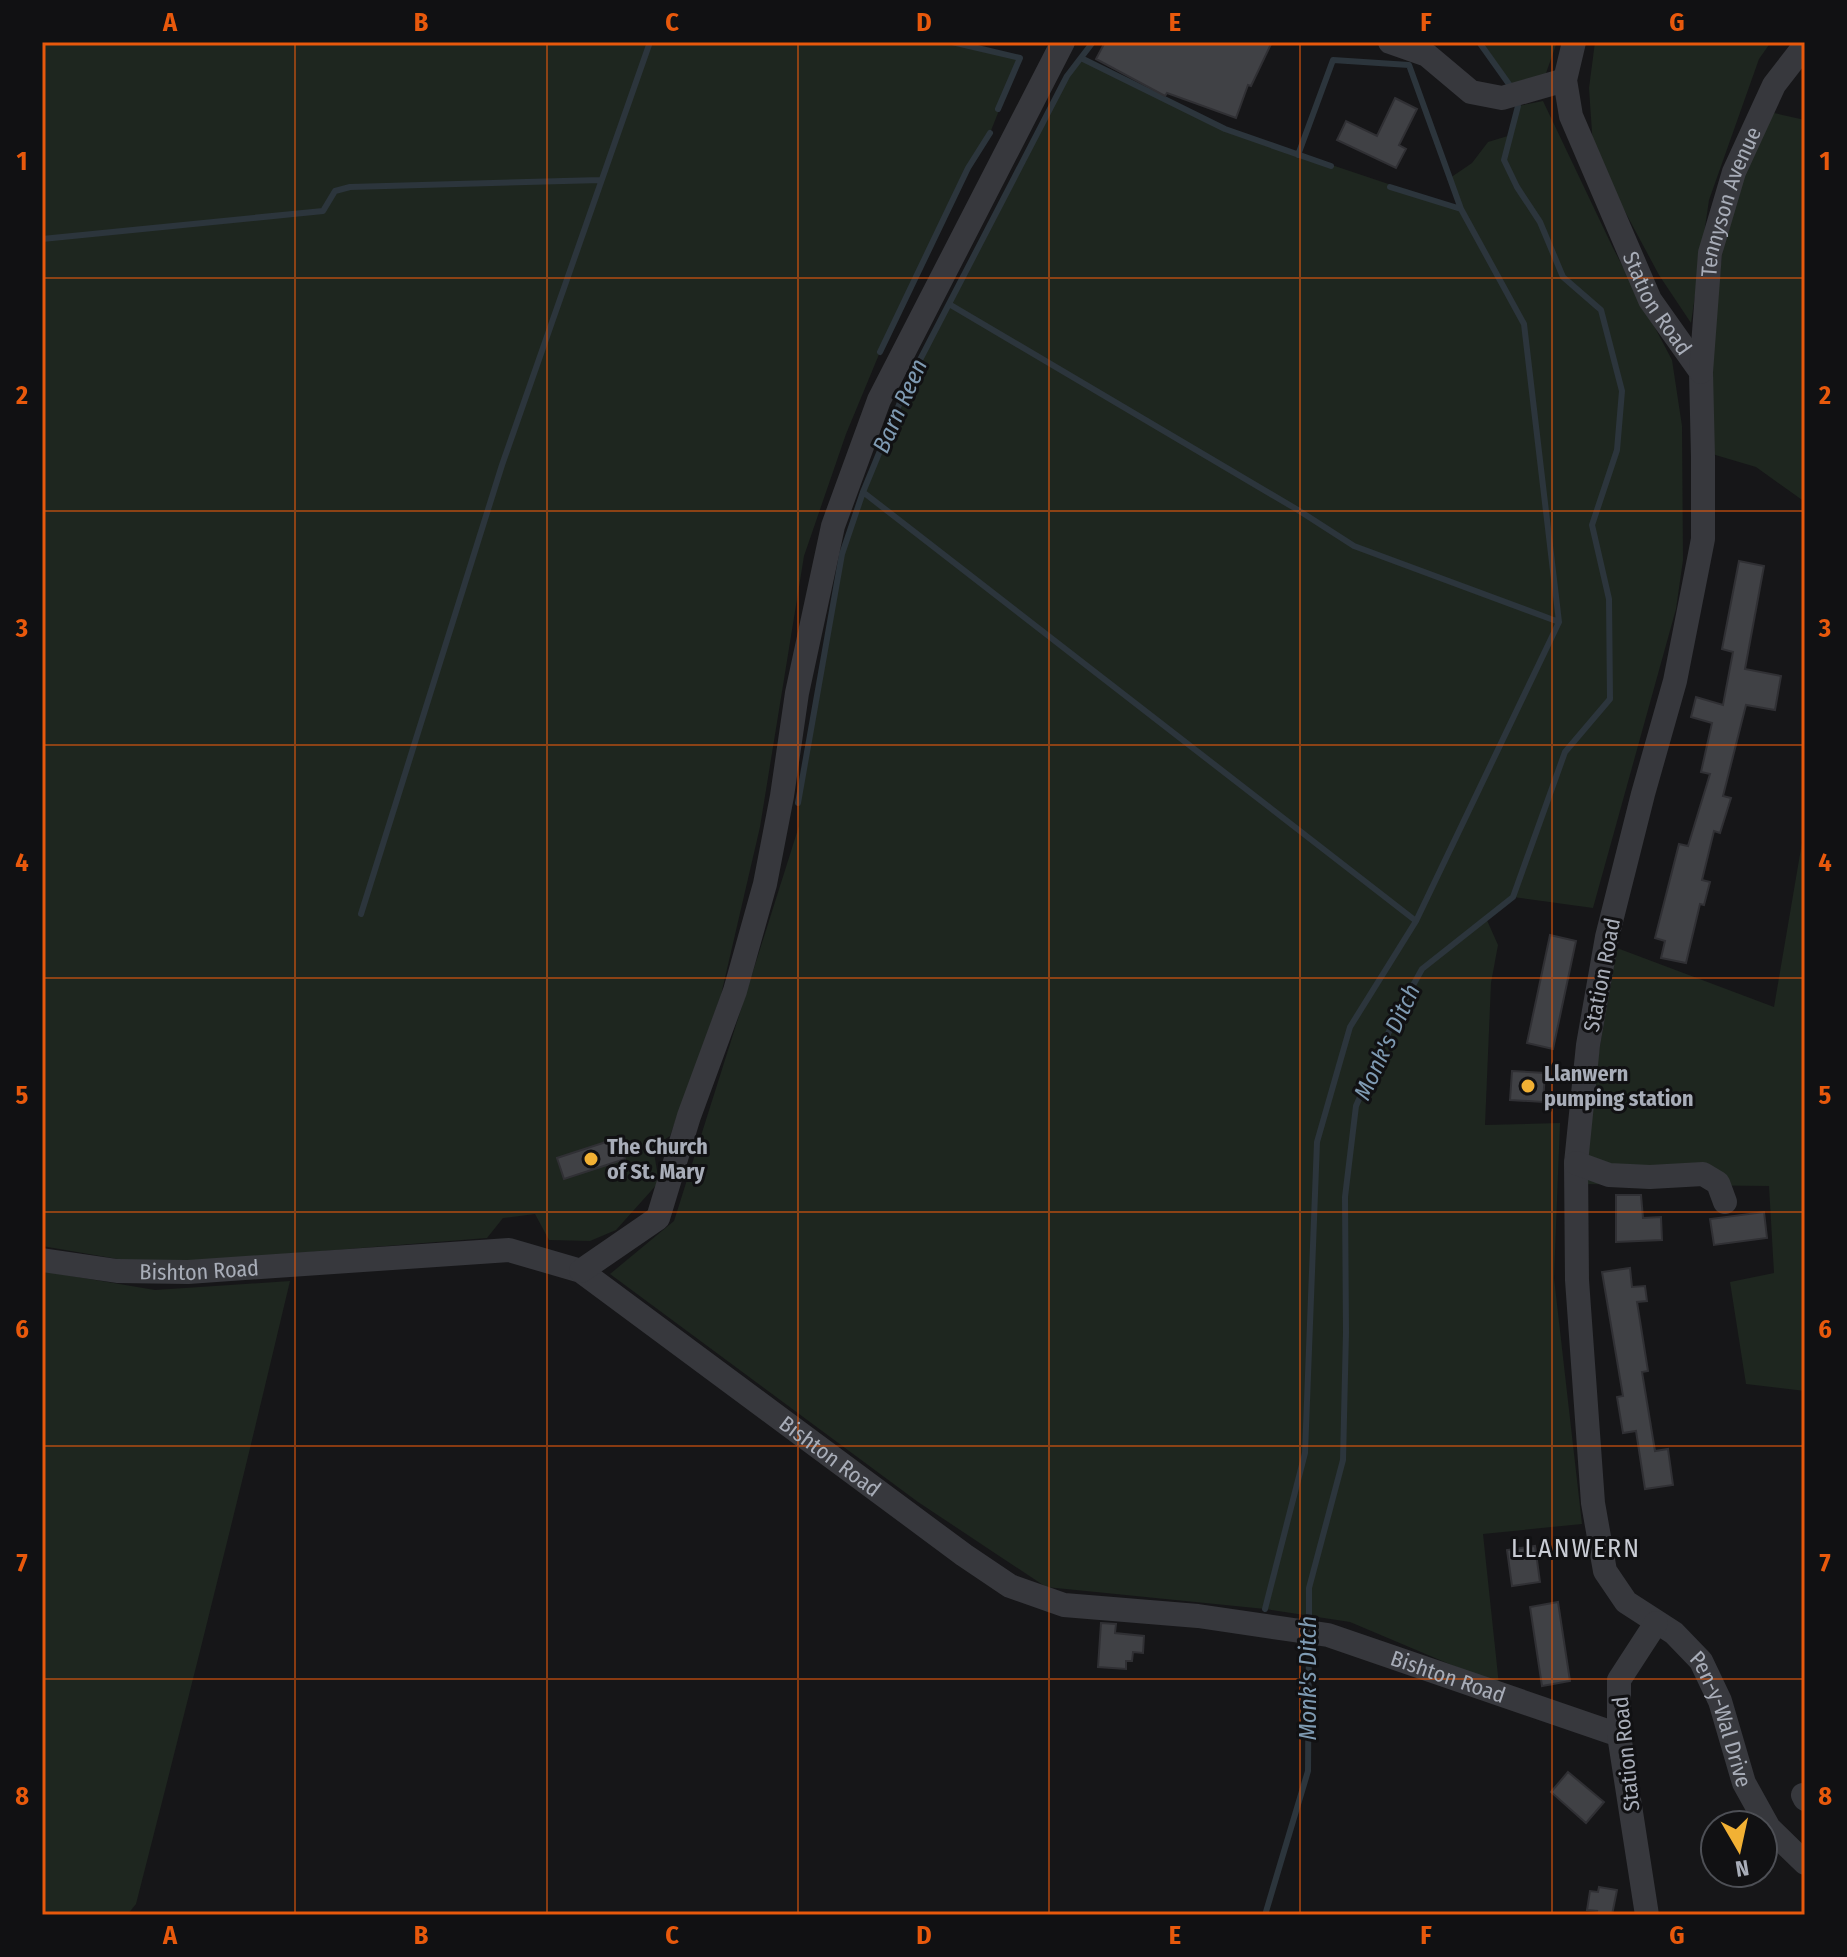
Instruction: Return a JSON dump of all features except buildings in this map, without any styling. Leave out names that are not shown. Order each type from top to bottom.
[{"type":"street","points":[[581,1271],[658,1218],[689,1116],[735,991],[765,884],[797,693],[833,526],[879,400],[1063,42]]},
{"type":"street","points":[[1390,42],[1427,55],[1471,92],[1502,98],[1565,80]]},
{"type":"street","name":"Station Road","points":[[1574,42],[1565,80],[1571,116],[1650,300],[1701,372],[1703,539],[1675,681],[1607,937],[1588,1045],[1576,1163],[1577,1280],[1593,1503],[1605,1571],[1626,1602],[1656,1623],[1619,1680],[1619,1735],[1647,1915]]},
{"type":"street","name":"Tennyson Avenue","points":[[1701,372],[1710,253],[1734,172],[1774,85],[1805,45]]},
{"type":"street","points":[[1576,1163],[1609,1175],[1650,1177],[1703,1174],[1716,1180],[1725,1202]]},
{"type":"street","name":"Bishton Road","points":[[42,1260],[117,1271],[188,1272],[509,1250],[581,1271],[1010,1586],[1064,1605],[1198,1616],[1328,1635],[1619,1735]]},
{"type":"street","name":"Pen-y-Wal Drive","points":[[1656,1623],[1674,1633],[1701,1661],[1720,1701],[1744,1783],[1769,1828],[1805,1863]]},
{"type":"shaded area","points":[[42,42],[952,42],[1020,58],[990,133],[968,168],[880,352],[846,434],[804,556],[760,827],[721,995],[670,1136],[653,1147],[659,1182],[616,1230],[590,1241],[549,1240],[535,1214],[503,1218],[487,1238],[186,1262],[135,1262],[42,1246]]},
{"type":"shaded area","points":[[1479,42],[1557,42],[1545,76],[1513,89]]},
{"type":"shaded area","points":[[1595,42],[1771,42],[1759,59],[1709,200],[1691,323],[1659,275],[1593,147],[1589,88]]},
{"type":"shaded area","points":[[1081,58],[1225,129],[1460,208],[1450,178],[1472,163],[1488,142],[1511,135],[1518,106],[1543,101],[1613,248],[1672,360],[1682,426],[1683,560],[1676,609],[1593,908],[1513,897],[1486,918],[1498,945],[1491,983],[1485,1125],[1560,1123],[1554,1278],[1582,1524],[1483,1534],[1499,1685],[1350,1622],[1265,1609],[1046,1587],[918,1502],[610,1274],[674,1221],[799,826],[798,803],[806,746],[842,554],[863,492],[908,383],[1067,76]]},
{"type":"shaded area","points":[[1774,113],[1805,120],[1805,502],[1756,467],[1712,454],[1712,347],[1723,246],[1738,180]]},
{"type":"shaded area","points":[[1805,825],[1805,1391],[1746,1384],[1730,1282],[1774,1273],[1769,1186],[1576,1184],[1617,948],[1774,1007]]},
{"type":"shaded area","points":[[42,1271],[155,1290],[290,1281],[136,1904],[127,1915],[42,1915]]},
{"type":"waterway","points":[[361,914],[502,465],[650,42]]},
{"type":"waterway","points":[[952,42],[1020,58],[998,109]]},
{"type":"waterway","name":"Barn Reen","points":[[798,803],[842,554],[863,492],[908,383],[1067,76],[1093,42]]},
{"type":"waterway","name":"Monk's Ditch","points":[[1479,42],[1511,87]]},
{"type":"waterway","points":[[1081,58],[1225,129],[1331,166]]},
{"type":"waterway","points":[[1265,1609],[1305,1453],[1317,1142],[1350,1027],[1416,921],[1559,622],[1524,324],[1461,209],[1409,65],[1333,60],[1298,155]]},
{"type":"waterway","name":"Monk's Ditch","points":[[1309,1626],[1309,1588],[1343,1460],[1345,1197],[1356,1106],[1395,1018],[1422,969],[1513,897],[1565,752],[1610,699],[1609,599],[1592,525],[1617,450],[1622,391],[1601,310],[1563,277],[1540,222],[1504,160],[1518,106],[1516,102]]},
{"type":"waterway","points":[[880,352],[968,168],[990,133]]},
{"type":"waterway","points":[[42,239],[323,211],[335,191],[350,187],[601,180]]},
{"type":"waterway","points":[[1390,187],[1461,209]]},
{"type":"waterway","points":[[949,304],[1354,546],[1559,622]]},
{"type":"waterway","points":[[863,492],[1416,921]]},
{"type":"waterway","name":"Monk's Ditch","points":[[1265,1915],[1308,1771],[1309,1637]]},
{"type":"place","name":"Llanwern pumping station","points":[[1528,1086]]},
{"type":"place","name":"The Church of St. Mary","points":[[591,1159]]},
{"type":"district","name":"LLANWERN","points":[[1576,1548]]}]
